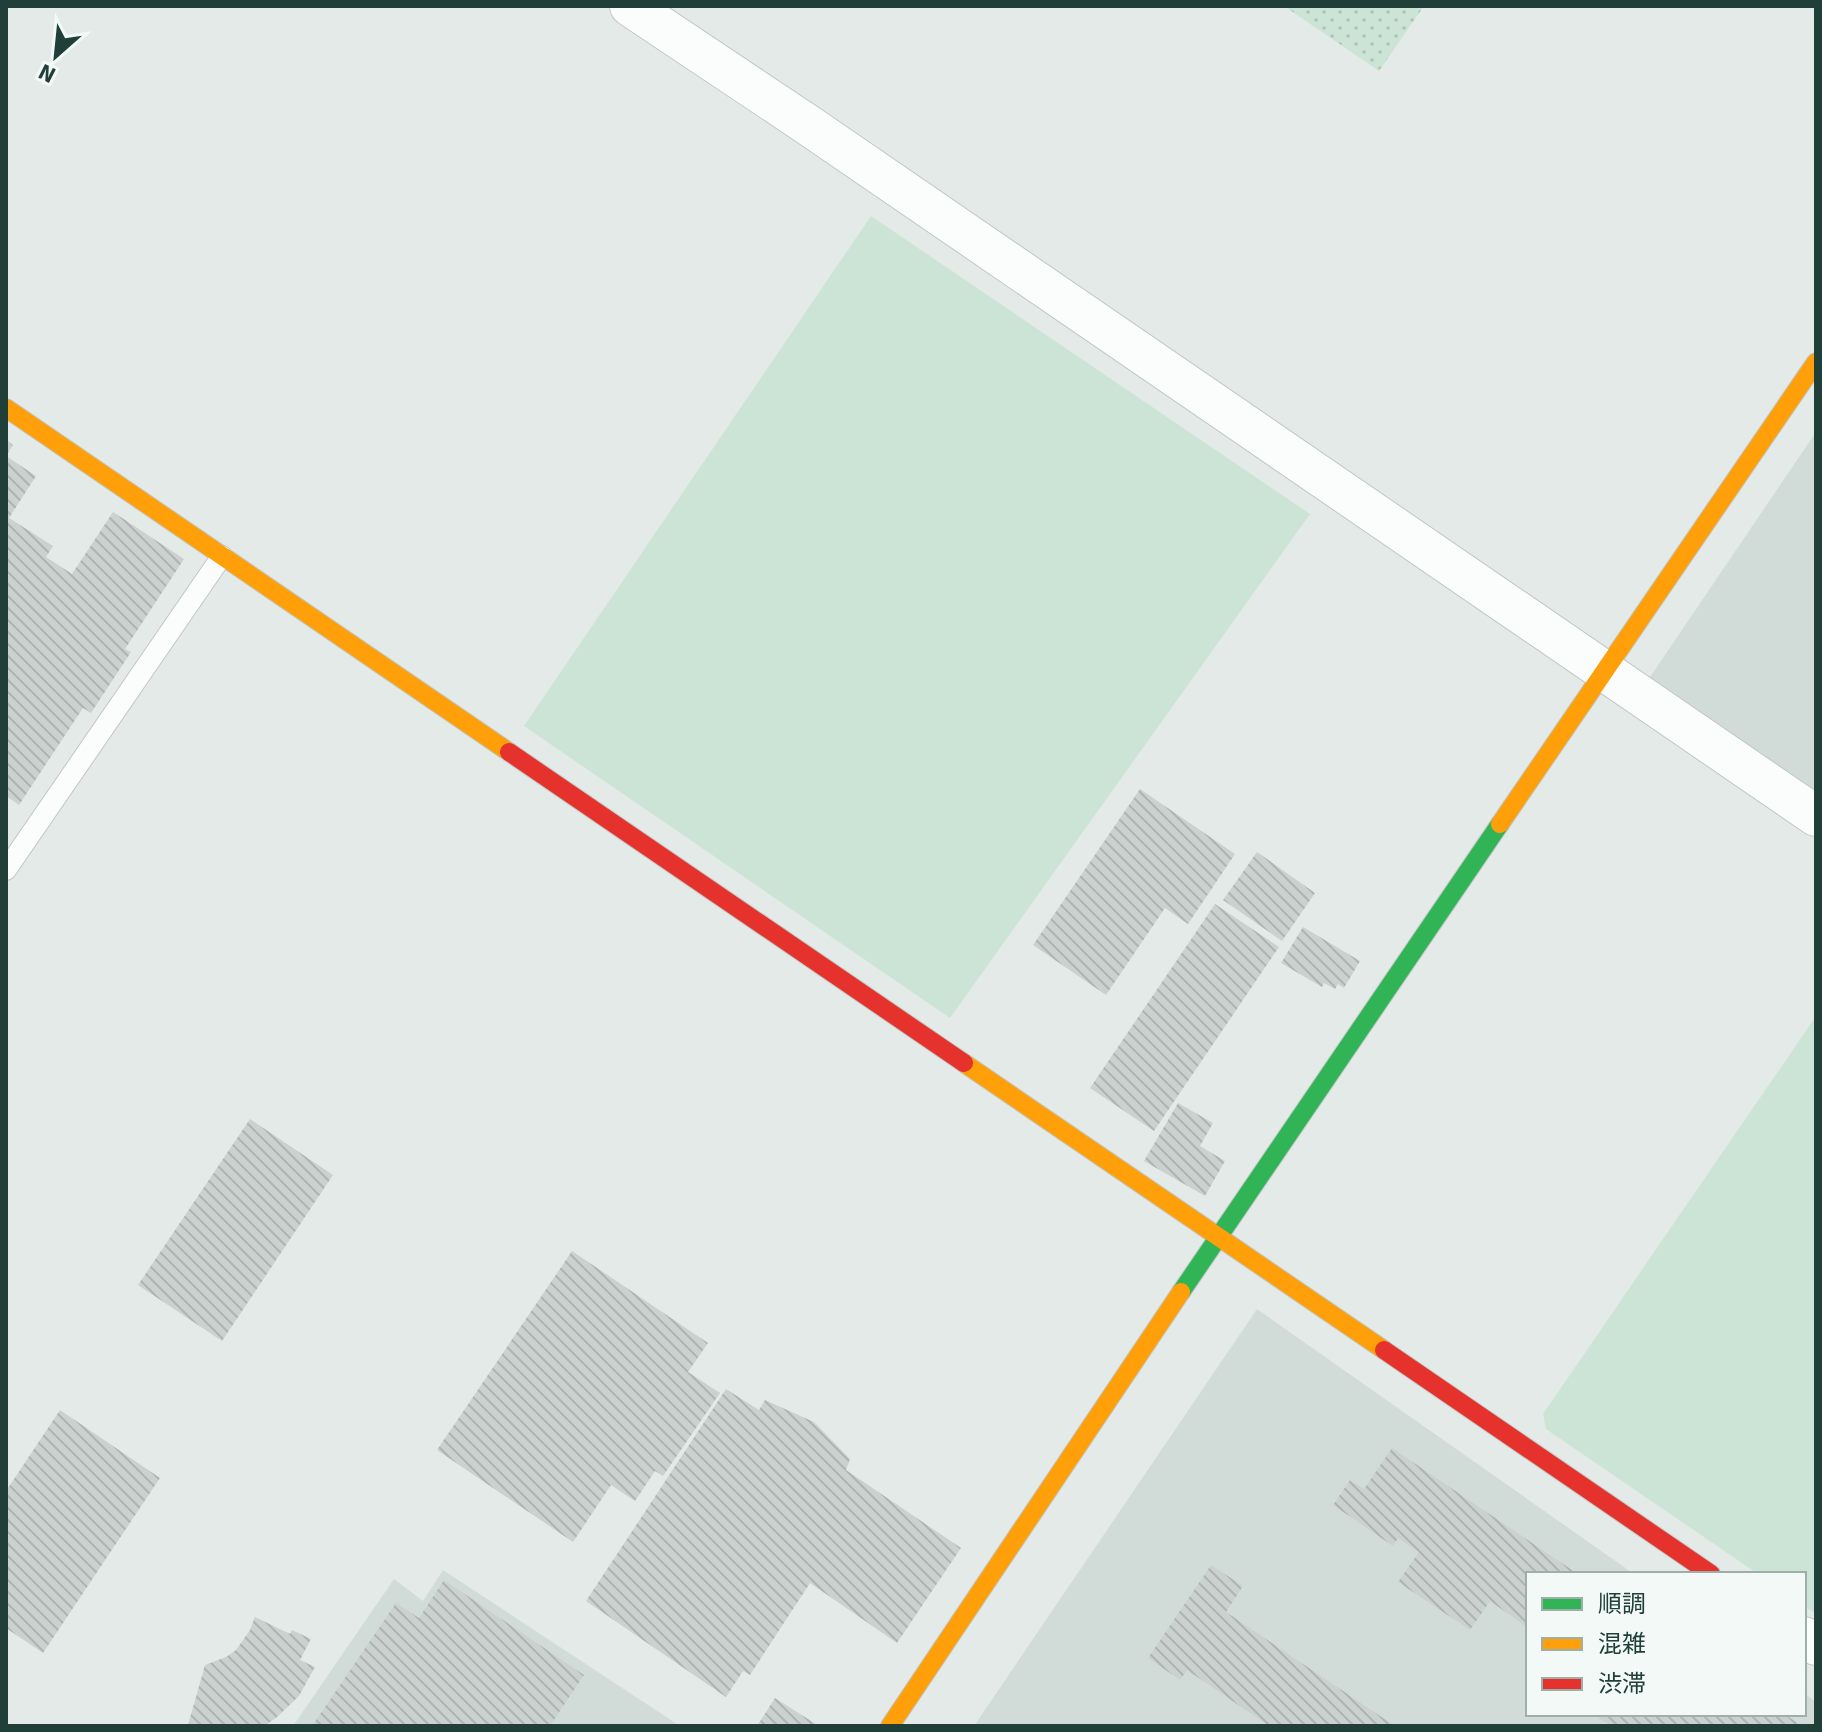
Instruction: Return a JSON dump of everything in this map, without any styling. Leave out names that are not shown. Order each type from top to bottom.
[{"type":"street","points":[[630,6],[1816,816]]},
{"type":"street","points":[[890,1726],[1217,1238],[1816,362]]},
{"type":"street","points":[[6,408],[1708,1572]]},
{"type":"lane","points":[[6,870],[222,556]]},
{"type":"shaded area","points":[[1816,432],[1816,796],[1646,683]]},
{"type":"shaded area","points":[[1257,1309],[1631,1572],[1526,1572],[1526,1716],[1806,1716],[1806,1694],[1816,1702],[1816,1726],[974,1726]]},
{"type":"shaded area","points":[[443,1570],[680,1726],[293,1726],[394,1579],[423,1601]]},
{"type":"green space","points":[[1284,6],[1424,6],[1379,71]]},
{"type":"green space","points":[[871,216],[1310,514],[950,1018],[524,726]]},
{"type":"green space","points":[[1816,1016],[1816,1614],[1806,1607],[1806,1572],[1755,1572],[1546,1429],[1543,1414]]},
{"type":"building","points":[[6,440],[13,445],[6,456]]},
{"type":"building","points":[[6,456],[36,476],[9,518],[53,546],[46,557],[72,574],[113,512],[184,559],[125,649],[131,652],[91,713],[83,708],[19,805],[6,796]]},
{"type":"building","points":[[1140,789],[1235,854],[1188,924],[1165,908],[1106,995],[1033,945]]},
{"type":"building","points":[[1257,852],[1315,893],[1282,941],[1223,900]]},
{"type":"building","points":[[1215,904],[1279,947],[1154,1131],[1090,1088]]},
{"type":"building","points":[[1303,927],[1360,961],[1344,988],[1338,984],[1335,989],[1324,983],[1322,987],[1281,963]]},
{"type":"building","points":[[1178,1103],[1213,1123],[1200,1146],[1225,1161],[1205,1196],[1144,1161]]},
{"type":"building","points":[[250,1119],[333,1175],[222,1341],[138,1285]]},
{"type":"building","points":[[572,1251],[708,1343],[688,1372],[720,1393],[663,1476],[655,1471],[635,1501],[611,1485],[573,1542],[437,1450]]},
{"type":"building","points":[[726,1389],[759,1410],[765,1400],[814,1422],[850,1459],[846,1470],[961,1548],[897,1643],[810,1583],[750,1675],[743,1671],[726,1697],[586,1601]]},
{"type":"building","points":[[60,1410],[160,1478],[43,1653],[6,1628],[6,1491]]},
{"type":"building","points":[[1392,1448],[1575,1572],[1526,1572],[1526,1627],[1490,1601],[1470,1630],[1398,1582],[1419,1552],[1398,1538],[1393,1546],[1333,1505],[1350,1480],[1364,1489]]},
{"type":"building","points":[[1211,1565],[1243,1586],[1226,1612],[1395,1726],[1269,1726],[1187,1670],[1180,1680],[1148,1658]]},
{"type":"building","points":[[444,1580],[584,1675],[550,1726],[312,1726],[396,1603],[419,1618]]},
{"type":"building","points":[[255,1617],[290,1634],[292,1630],[311,1639],[300,1660],[315,1667],[299,1696],[264,1726],[188,1725],[205,1665],[236,1650]]},
{"type":"building","points":[[775,1698],[819,1726],[757,1726]]},
{"type":"building","points":[[1787,1716],[1798,1723],[1796,1726],[1611,1726],[1599,1718]]},
{"type":"traffic: fast","points":[[1181,1292],[1500,824]]},
{"type":"traffic: slow","points":[[1500,824],[1816,362]]},
{"type":"traffic: slow","points":[[6,408],[509,752]]},
{"type":"traffic: slow","points":[[964,1063],[1384,1350]]},
{"type":"traffic: slow","points":[[890,1726],[1181,1292]]},
{"type":"traffic: jam","points":[[509,752],[964,1063]]},
{"type":"traffic: jam","points":[[1384,1350],[1708,1572]]}]
